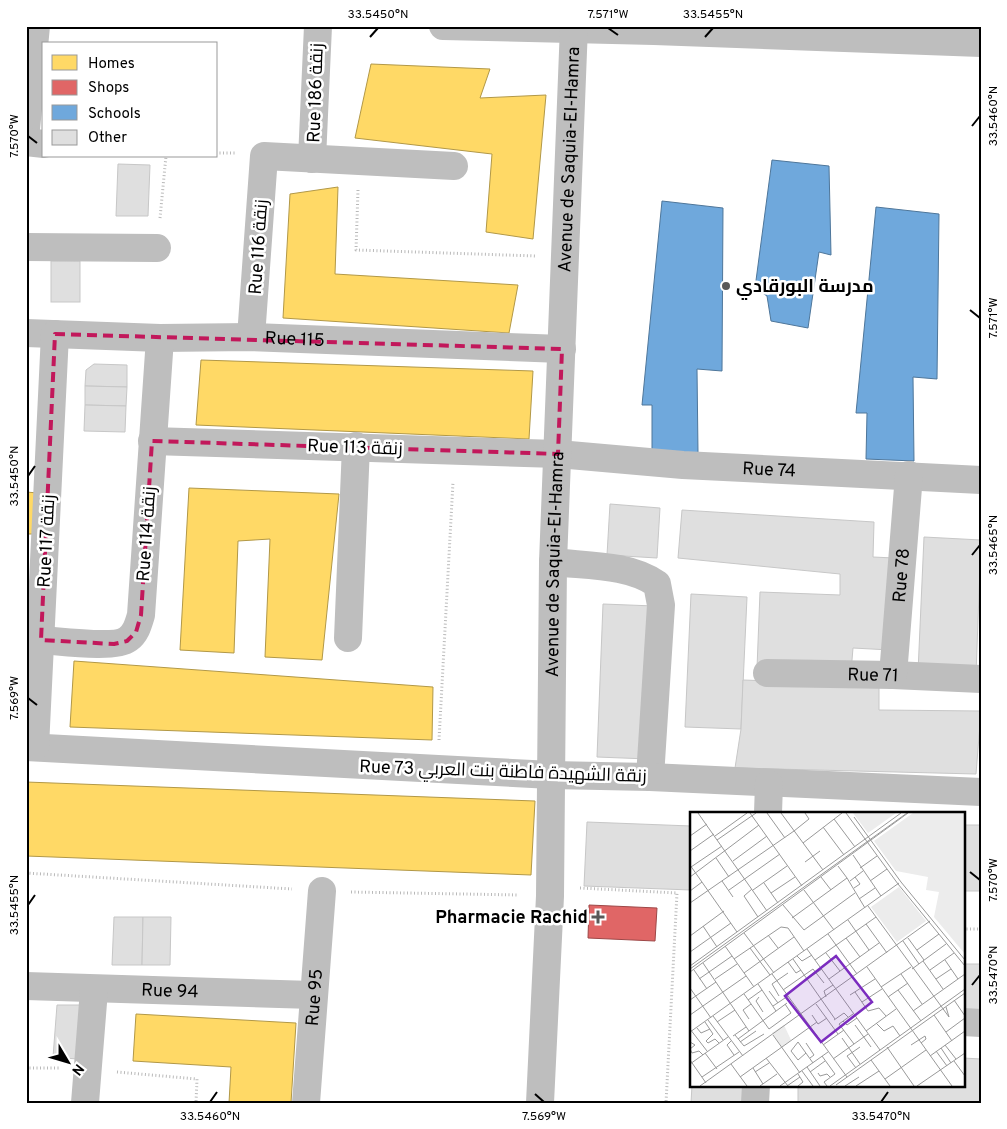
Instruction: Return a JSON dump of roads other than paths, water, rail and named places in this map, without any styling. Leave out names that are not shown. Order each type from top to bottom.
[{"type":"street","points":[[26,129],[36,26]]},
{"type":"street","name":"Rue 186 زنقة","points":[[312,159],[318,26]]},
{"type":"street","points":[[443,26],[888,32],[978,37]]},
{"type":"street","name":"Avenue de Saquia-El-Hamra","points":[[540,1103],[550,891],[553,562],[574,27]]},
{"type":"street","points":[[26,142],[42,144]]},
{"type":"street","name":"Rue 116 زنقة","points":[[251,337],[264,156],[312,159]]},
{"type":"street","points":[[312,159],[359,163],[454,166]]},
{"type":"street","points":[[26,247],[157,248]]},
{"type":"street","name":"Rue 115","points":[[26,333],[160,338],[251,337],[562,349]]},
{"type":"street","name":"Rue 117 زنقة","points":[[31,747],[41,640],[36,537],[38,446],[55,334]]},
{"type":"street","name":"Rue 114 زنقة","points":[[41,640],[114,644],[127,641],[136,632],[141,616],[160,338]]},
{"type":"street","name":"Rue 113 زنقة","points":[[152,441],[356,446],[558,454]]},
{"type":"street","points":[[348,638],[356,446]]},
{"type":"street","name":"Rue 74","points":[[558,454],[683,465],[981,480]]},
{"type":"street","name":"Rue 78","points":[[893,675],[909,475]]},
{"type":"street","points":[[553,562],[644,575],[657,584],[661,605],[650,776]]},
{"type":"street","name":"Rue 71","points":[[767,673],[893,675],[981,679]]},
{"type":"street","name":"Rue 73 زنقة الشهيدة فاطنة بنت العربي","points":[[31,747],[552,776],[650,776],[769,784],[980,787]]},
{"type":"street","points":[[768,812],[769,784]]},
{"type":"street","name":"Rue 95","points":[[306,1103],[322,891]]},
{"type":"street","name":"Rue 94","points":[[26,986],[94,990],[313,995]]},
{"type":"street","points":[[85,1103],[86,1069],[94,990]]},
{"type":"street","points":[[964,1022],[981,1023]]},
{"type":"street","points":[[755,1103],[756,1086]]},
{"type":"place","name":"مدرسة البورقادي","points":[[726,286]]},
{"type":"place","name":"Pharmacie Rachid","points":[[598,917]]}]
